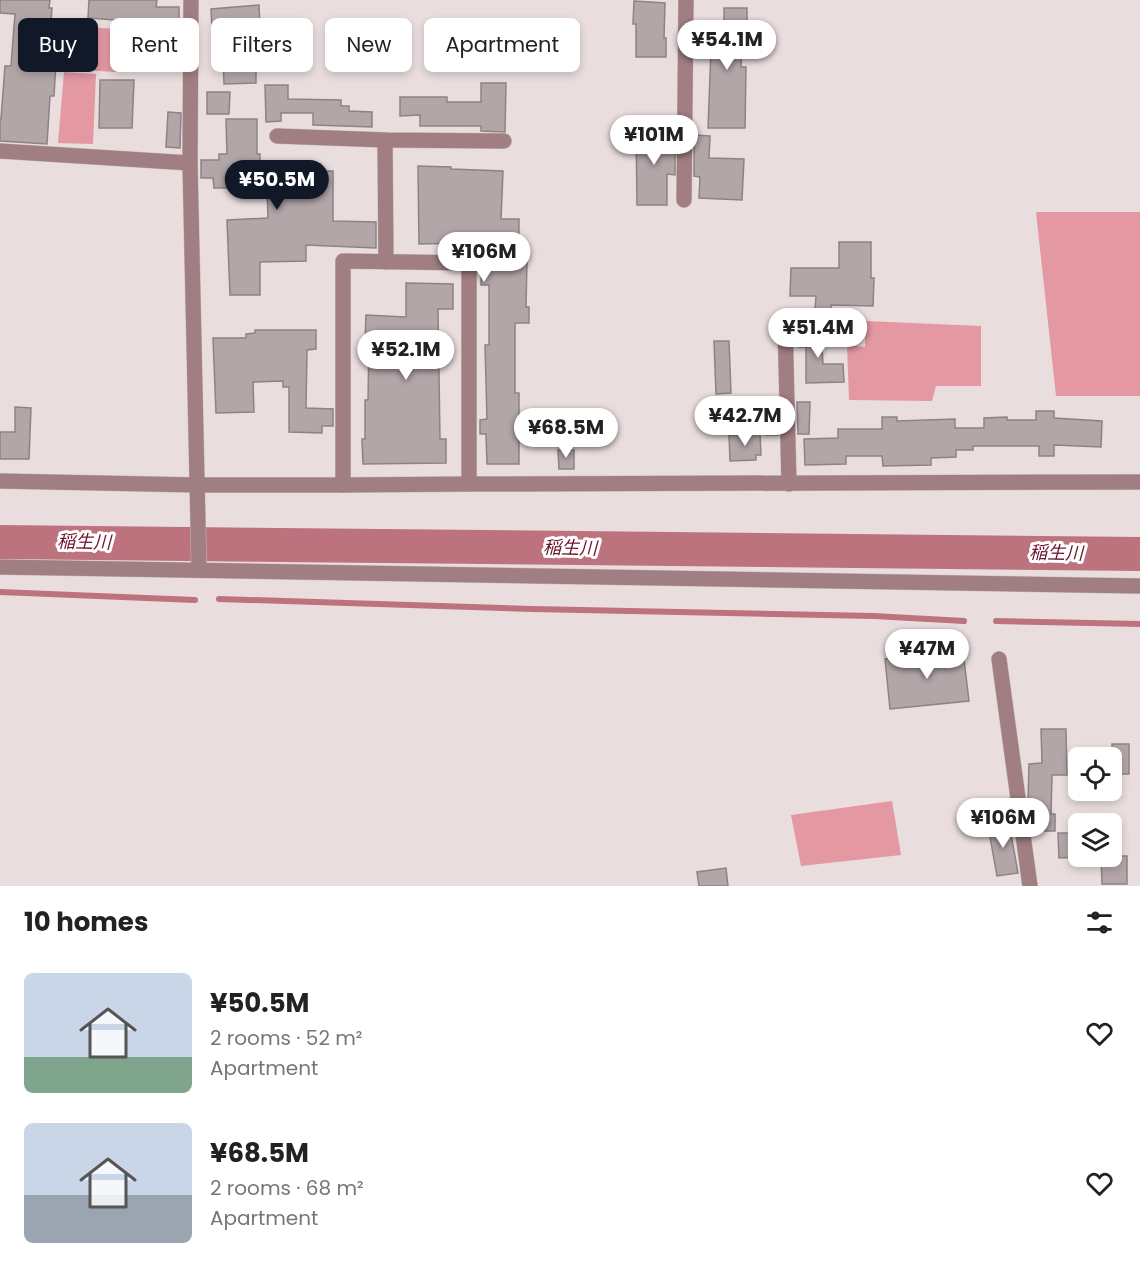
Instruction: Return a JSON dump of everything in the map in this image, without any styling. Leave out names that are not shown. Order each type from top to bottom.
[{"type":"street","points":[[191,0],[190,163],[199,563]]},
{"type":"street","points":[[684,200],[686,0]]},
{"type":"street","points":[[277,136],[504,141]]},
{"type":"street","points":[[385,140],[386,262]]},
{"type":"street","points":[[0,151],[190,163]]},
{"type":"street","points":[[343,485],[344,261],[469,263],[469,484]]},
{"type":"street","points":[[785,322],[789,484]]},
{"type":"street","points":[[0,481],[197,485],[1140,482]]},
{"type":"street","points":[[0,567],[199,563],[1140,586]]},
{"type":"street","points":[[999,658],[1030,886]]},
{"type":"shaded area","points":[[98,28],[110,28],[110,72],[98,71]]},
{"type":"shaded area","points":[[64,72],[96,74],[93,144],[58,143]]},
{"type":"shaded area","points":[[1036,212],[1140,212],[1140,396],[1056,396]]},
{"type":"shaded area","points":[[866,321],[981,326],[981,386],[936,386],[932,401],[849,400],[847,345],[865,347]]},
{"type":"shaded area","points":[[892,801],[901,855],[801,866],[791,815]]},
{"type":"building","points":[[0,0],[50,0],[51,18],[18,18],[18,72],[55,72],[54,96],[50,96],[47,144],[0,141],[5,66],[11,66],[15,14],[0,13]]},
{"type":"building","points":[[89,0],[157,0],[156,7],[179,7],[179,18],[88,18]]},
{"type":"building","points":[[634,1],[665,3],[666,57],[636,57],[636,24],[633,24]]},
{"type":"building","points":[[259,5],[260,18],[211,18],[211,9]]},
{"type":"building","points":[[724,8],[747,8],[747,31],[742,31],[741,67],[746,67],[745,128],[708,128],[711,50],[697,49],[698,31],[724,32]]},
{"type":"building","points":[[224,72],[256,72],[256,83],[224,84]]},
{"type":"building","points":[[100,80],[134,80],[132,128],[99,128]]},
{"type":"building","points":[[481,83],[506,83],[505,132],[481,131],[481,126],[420,126],[420,115],[400,116],[400,97],[447,97],[447,102],[481,102]]},
{"type":"building","points":[[265,85],[288,85],[288,99],[341,100],[341,106],[349,106],[349,111],[372,112],[372,127],[313,125],[313,113],[281,113],[281,121],[266,122]]},
{"type":"building","points":[[207,92],[230,92],[229,114],[207,114]]},
{"type":"building","points":[[168,112],[181,113],[180,148],[166,147]]},
{"type":"building","points":[[226,119],[257,119],[257,154],[260,154],[260,172],[333,171],[333,221],[376,222],[376,248],[306,245],[306,261],[260,262],[260,295],[230,295],[227,220],[268,218],[267,188],[214,188],[213,178],[201,178],[201,160],[219,160],[219,154],[227,154]]},
{"type":"building","points":[[636,131],[675,134],[675,175],[667,174],[667,205],[637,205]]},
{"type":"building","points":[[694,135],[710,136],[709,158],[744,159],[742,200],[699,198],[700,177],[694,176]]},
{"type":"building","points":[[418,166],[503,171],[501,219],[519,219],[519,260],[527,260],[526,307],[529,307],[529,323],[515,323],[515,393],[519,393],[519,464],[487,464],[486,434],[480,434],[480,420],[487,419],[485,345],[489,345],[489,285],[481,285],[482,246],[463,246],[463,243],[419,244]]},
{"type":"building","points":[[839,242],[871,242],[871,278],[874,278],[873,306],[831,305],[831,309],[815,309],[816,296],[790,296],[791,268],[839,268]]},
{"type":"building","points":[[406,283],[453,284],[453,309],[438,309],[440,439],[446,439],[446,463],[363,464],[365,400],[368,400],[369,341],[365,341],[366,315],[406,317]]},
{"type":"building","points":[[821,329],[823,364],[843,364],[844,382],[806,383],[806,347],[799,347],[798,330]]},
{"type":"building","points":[[255,330],[316,330],[316,349],[307,350],[306,408],[333,409],[333,426],[322,426],[322,433],[289,432],[289,387],[283,387],[283,381],[253,382],[254,412],[216,413],[213,338],[246,338],[246,334],[255,333]]},
{"type":"building","points":[[714,341],[729,341],[731,393],[716,394]]},
{"type":"building","points":[[765,402],[777,402],[778,435],[766,435]]},
{"type":"building","points":[[797,402],[810,402],[809,434],[798,434]]},
{"type":"building","points":[[15,407],[31,408],[29,459],[0,459],[0,432],[15,432]]},
{"type":"building","points":[[1036,411],[1054,411],[1054,418],[1102,421],[1101,447],[1054,445],[1054,456],[1039,456],[1039,446],[973,446],[973,450],[956,450],[956,457],[931,458],[931,465],[883,466],[882,456],[846,456],[846,464],[805,465],[804,439],[838,438],[838,429],[882,429],[882,417],[897,417],[897,421],[955,419],[955,428],[984,428],[984,418],[1007,417],[1007,420],[1036,420]]},
{"type":"building","points":[[760,434],[761,455],[756,455],[756,460],[730,461],[729,435]]},
{"type":"building","points":[[558,450],[574,450],[574,469],[559,469]]},
{"type":"building","points":[[963,651],[969,701],[890,709],[885,659]]},
{"type":"building","points":[[1041,729],[1066,729],[1067,775],[1052,775],[1051,814],[1055,814],[1055,831],[1032,831],[1028,802],[1029,764],[1042,763]]},
{"type":"building","points":[[1112,744],[1129,744],[1129,774],[1122,774],[1122,747],[1112,747]]},
{"type":"building","points":[[1009,823],[1018,873],[997,876],[988,826]]},
{"type":"building","points":[[1058,833],[1068,833],[1068,858],[1059,858]]},
{"type":"building","points":[[1122,856],[1127,856],[1127,884],[1102,884],[1101,867],[1122,867]]},
{"type":"building","points":[[726,868],[728,886],[699,886],[697,872]]},
{"type":"waterway","name":"稲生川","points":[[0,542],[1140,554]]},
{"type":"waterway","points":[[0,592],[195,600]]},
{"type":"waterway","points":[[219,599],[532,609],[874,616],[964,621]]},
{"type":"waterway","points":[[996,621],[1140,624]]}]
